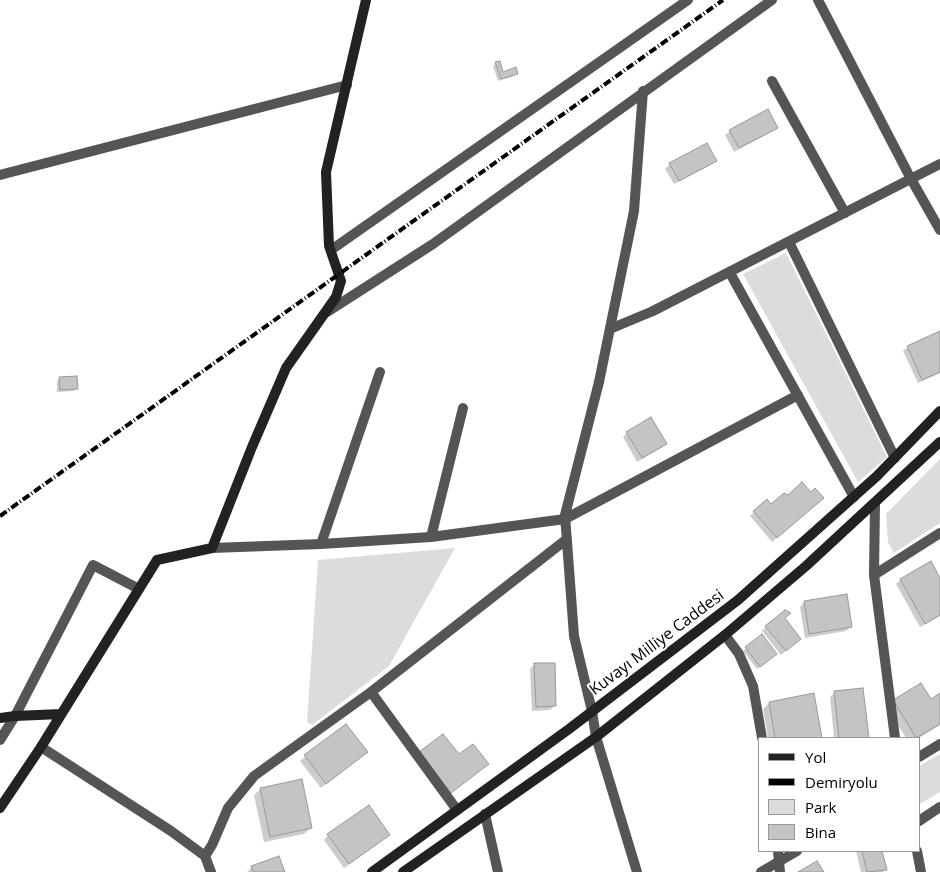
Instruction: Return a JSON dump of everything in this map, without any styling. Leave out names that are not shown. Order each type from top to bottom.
[{"type":"main road","points":[[0,808],[41,748],[157,560],[212,548],[286,368],[336,297],[342,281],[329,246],[326,172],[366,0]]},
{"type":"main road","name":"Kuvayı Milliye Caddesi","points":[[372,872],[592,711],[738,600],[854,497],[940,412]]},
{"type":"main road","name":"Kuvayı Milliye Caddesi","points":[[403,872],[596,737],[725,635],[806,566],[940,442]]},
{"type":"main road","points":[[0,718],[61,714]]},
{"type":"street","points":[[331,250],[688,0]]},
{"type":"street","points":[[327,312],[433,244],[643,91],[772,0]]},
{"type":"street","points":[[818,0],[911,179],[940,230]]},
{"type":"street","points":[[772,81],[845,213]]},
{"type":"street","points":[[0,175],[346,85]]},
{"type":"street","points":[[638,872],[596,737],[592,711],[574,636],[565,515],[599,382],[634,210],[643,91]]},
{"type":"street","points":[[610,329],[653,311],[940,164]]},
{"type":"street","points":[[789,242],[895,458]]},
{"type":"street","points":[[730,272],[854,497]]},
{"type":"street","points":[[321,544],[380,372]]},
{"type":"street","points":[[212,548],[431,537],[565,520],[798,395]]},
{"type":"street","points":[[431,537],[463,408]]},
{"type":"street","points":[[875,503],[874,575],[895,737]]},
{"type":"street","points":[[874,575],[940,533]]},
{"type":"street","points":[[205,856],[212,845],[228,808],[254,776],[370,692],[567,539]]},
{"type":"street","points":[[0,740],[15,716],[93,565],[139,589]]},
{"type":"street","points":[[725,635],[738,654],[753,686],[762,737]]},
{"type":"street","points":[[370,692],[457,810]]},
{"type":"street","points":[[920,756],[940,744]]},
{"type":"street","points":[[41,748],[205,856],[211,872]]},
{"type":"street","points":[[920,820],[940,807]]},
{"type":"street","points":[[485,814],[498,872]]},
{"type":"street","points":[[761,872],[795,852]]},
{"type":"street","points":[[917,852],[921,872]]},
{"type":"green space","points":[[786,253],[887,457],[858,482],[743,274]]},
{"type":"green space","points":[[940,459],[940,523],[894,553],[888,542],[886,514]]},
{"type":"green space","points":[[455,548],[389,666],[312,725],[307,722],[318,560]]},
{"type":"green space","points":[[940,754],[940,792],[920,804],[920,765]]},
{"type":"building","points":[[500,61],[503,72],[516,67],[518,74],[501,79],[495,62]]},
{"type":"building","points":[[768,109],[778,128],[739,148],[729,130]]},
{"type":"building","points":[[707,143],[717,161],[679,181],[669,163]]},
{"type":"building","points":[[940,331],[940,372],[922,380],[907,346]]},
{"type":"building","points":[[77,376],[78,389],[60,390],[59,377]]},
{"type":"building","points":[[651,417],[667,444],[642,458],[626,432]]},
{"type":"building","points":[[802,482],[811,492],[815,488],[824,498],[777,538],[753,511],[767,499],[771,504],[784,493],[788,495]]},
{"type":"building","points":[[931,561],[940,578],[940,615],[925,624],[900,579]]},
{"type":"building","points":[[847,594],[852,627],[809,634],[804,601]]},
{"type":"building","points":[[785,610],[791,613],[785,618],[801,639],[786,651],[765,626]]},
{"type":"building","points":[[762,634],[777,654],[760,667],[745,647]]},
{"type":"building","points":[[534,663],[555,663],[556,706],[536,707]]},
{"type":"building","points":[[921,683],[931,699],[940,693],[940,724],[915,737],[893,700]]},
{"type":"building","points":[[863,688],[869,737],[839,737],[834,691]]},
{"type":"building","points":[[814,693],[822,737],[775,737],[769,702]]},
{"type":"building","points":[[346,724],[368,752],[326,784],[304,755]]},
{"type":"building","points":[[443,734],[459,754],[473,744],[489,764],[451,793],[419,752]]},
{"type":"building","points":[[302,779],[312,828],[270,837],[260,788]]},
{"type":"building","points":[[369,805],[390,835],[349,864],[327,834]]},
{"type":"building","points":[[862,852],[882,852],[887,870],[867,872]]},
{"type":"building","points":[[279,856],[285,872],[253,872],[251,866]]},
{"type":"building","points":[[817,861],[824,872],[798,872]]},
{"type":"railway","points":[[0,516],[723,0]]}]
